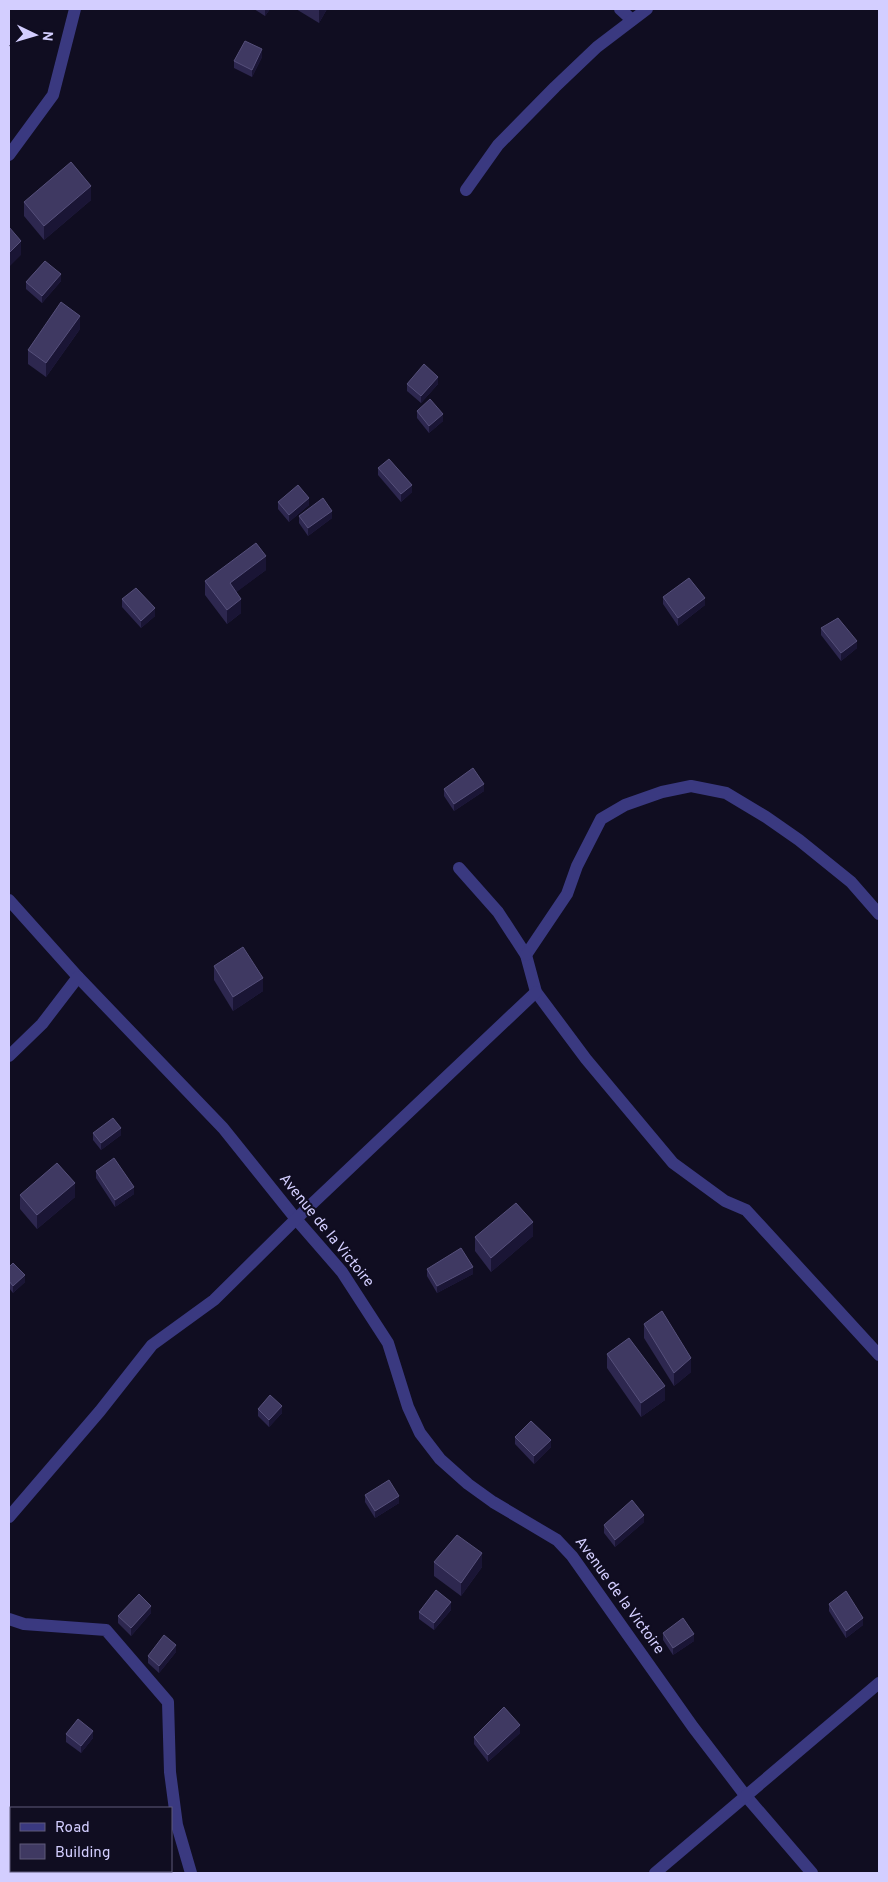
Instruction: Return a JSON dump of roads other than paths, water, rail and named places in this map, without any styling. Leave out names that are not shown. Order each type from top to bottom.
[{"type":"street","points":[[9,155],[53,95],[75,9]]},
{"type":"street","points":[[620,9],[632,20]]},
{"type":"street","points":[[466,190],[498,145],[536,106],[597,47],[647,9]]},
{"type":"street","points":[[526,955],[567,894],[577,866],[601,819],[625,805],[662,792],[692,786],[726,793],[772,822],[851,882],[879,914]]},
{"type":"street","points":[[459,868],[498,912],[526,955],[536,992],[586,1059],[673,1163],[725,1201],[746,1210],[879,1356]]},
{"type":"street","name":"Avenue de la Victoire","points":[[9,900],[78,977],[224,1128],[296,1219],[342,1272],[388,1343],[412,1416],[420,1433],[440,1459],[468,1484],[493,1502],[558,1540],[572,1556],[745,1795],[812,1873]]},
{"type":"street","points":[[9,1056],[42,1024],[78,977]]},
{"type":"street","points":[[9,1517],[100,1411],[152,1345],[214,1300],[296,1219],[536,992]]},
{"type":"street","points":[[9,1619],[24,1624],[106,1630],[168,1702],[170,1772],[177,1825],[191,1873]]},
{"type":"street","points":[[655,1873],[879,1683]]}]
